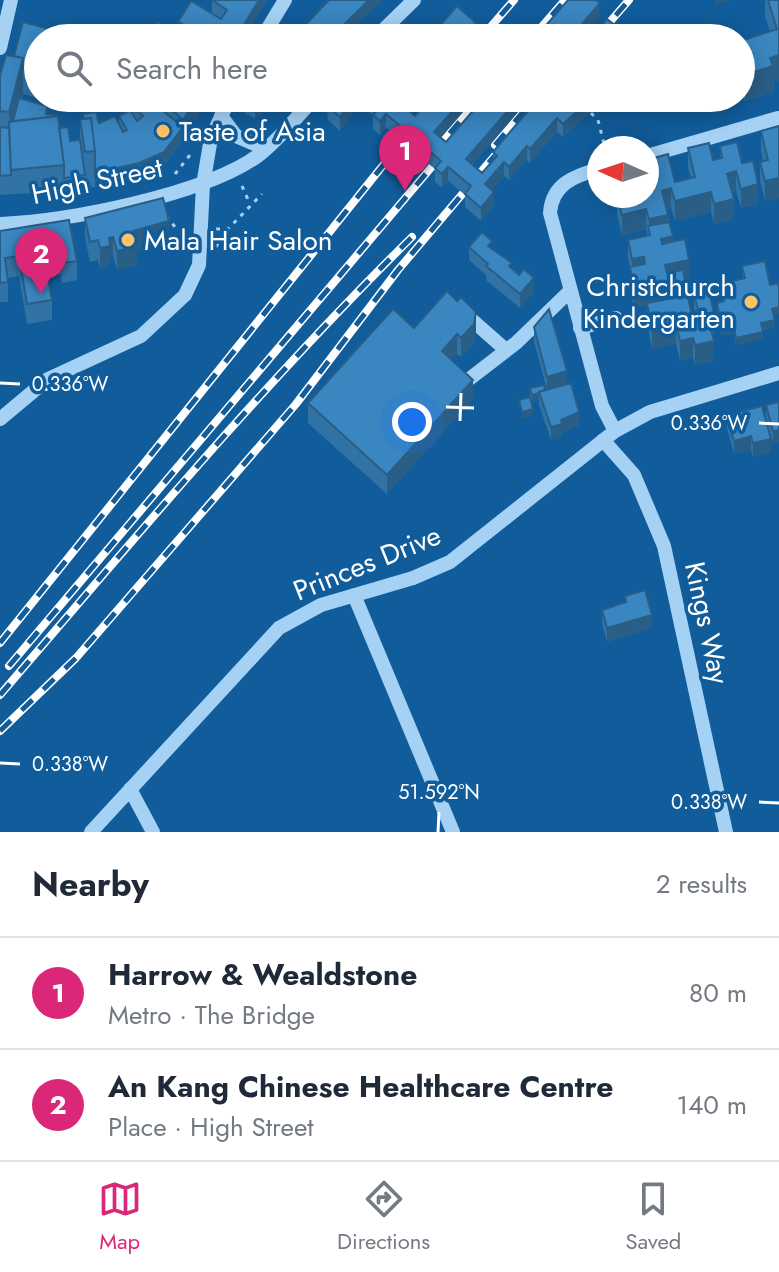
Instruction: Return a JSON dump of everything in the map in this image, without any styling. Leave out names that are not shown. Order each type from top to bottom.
[{"type":"street","points":[[270,24],[285,0]]},
{"type":"street","points":[[389,24],[414,0]]},
{"type":"street","points":[[6,42],[7,7]]},
{"type":"street","points":[[0,419],[48,379],[141,336],[185,295],[199,265],[203,185],[211,138],[223,112]]},
{"type":"street","name":"High Street","points":[[0,224],[26,223],[203,185],[235,171],[266,149],[302,112]]},
{"type":"street","points":[[221,116],[236,136],[266,149]]},
{"type":"street","points":[[659,153],[778,118]]},
{"type":"street","name":"Kings Way","points":[[587,172],[562,184],[551,203],[552,225],[609,435],[634,475],[664,546],[726,832]]},
{"type":"street","points":[[468,380],[570,291]]},
{"type":"street","points":[[448,302],[506,350]]},
{"type":"street","points":[[580,328],[616,318]]},
{"type":"street","name":"Princes Drive","points":[[91,832],[279,628],[321,605],[413,578],[450,562],[609,435],[650,412],[779,373]]},
{"type":"street","points":[[354,595],[453,832]]},
{"type":"street","points":[[130,789],[153,832]]},
{"type":"path","points":[[591,113],[598,120],[602,136]]},
{"type":"path","points":[[171,193],[174,175],[194,149]]},
{"type":"path","points":[[242,186],[250,204]]},
{"type":"path","points":[[218,229],[228,229],[262,194]]},
{"type":"path","points":[[159,212],[179,228]]},
{"type":"building","points":[[212,0],[259,0],[244,24],[178,22],[191,1],[221,19],[227,10]]},
{"type":"building","points":[[329,0],[369,0],[344,24],[306,24]]},
{"type":"building","points":[[568,0],[596,0],[600,3],[582,24],[547,24]]},
{"type":"building","points":[[768,0],[779,0],[779,55],[770,58],[773,66],[755,72],[755,36],[777,29]]},
{"type":"building","points":[[457,6],[476,23],[475,24],[441,24]]},
{"type":"building","points":[[23,22],[31,24],[24,24],[24,69],[23,58],[14,56]]},
{"type":"building","points":[[6,55],[23,58],[9,112],[0,111],[0,76]]},
{"type":"building","points":[[19,98],[24,99],[24,112],[58,115],[58,116],[13,121]]},
{"type":"building","points":[[96,112],[99,123],[115,116],[123,132],[127,130],[119,116],[131,112],[137,121],[143,116],[140,112],[164,112],[183,127],[164,152],[139,163],[95,173],[91,118],[83,119],[83,114]]},
{"type":"building","points":[[174,112],[188,112],[183,120]]},
{"type":"building","points":[[376,112],[411,112],[415,116],[419,112],[452,112],[434,132],[446,142],[472,112],[507,112],[466,159],[482,173],[497,156],[493,152],[527,112],[576,112],[563,124],[557,118],[530,149],[527,146],[509,167],[504,162],[485,184],[494,192],[481,208],[465,194],[471,186],[448,167],[442,174],[435,168],[441,161],[417,140],[411,148],[404,141],[410,134],[386,114],[380,121],[373,115]]},
{"type":"building","points":[[58,116],[64,165],[11,170],[9,122]]},
{"type":"building","points":[[91,118],[95,151],[85,152],[80,119]]},
{"type":"building","points":[[779,126],[779,178],[765,181],[760,162],[768,160],[761,131]]},
{"type":"building","points":[[0,127],[9,128],[11,175],[0,176]]},
{"type":"building","points":[[68,127],[70,141],[80,140],[85,175],[64,178],[59,128]]},
{"type":"building","points":[[737,142],[742,163],[753,161],[758,184],[741,189],[736,171],[727,174],[734,199],[714,204],[711,192],[675,201],[671,188],[662,191],[668,215],[649,219],[646,209],[622,215],[620,208],[659,208],[659,157],[668,154],[675,182],[695,177],[688,148],[709,143],[713,160],[722,158],[720,146]]},
{"type":"building","points":[[163,198],[169,221],[133,231],[137,246],[117,251],[113,237],[109,238],[110,246],[100,248],[98,240],[90,242],[85,218]]},
{"type":"building","points":[[69,220],[77,261],[62,263],[61,254],[52,256],[51,247],[43,249],[52,300],[27,304],[19,256],[5,258],[8,282],[0,283],[0,231]]},
{"type":"building","points":[[669,222],[673,236],[661,239],[662,244],[685,239],[689,260],[665,265],[667,273],[683,270],[691,312],[698,310],[694,294],[709,290],[714,314],[701,316],[703,323],[709,322],[714,341],[695,345],[693,338],[680,341],[676,324],[652,329],[647,303],[669,299],[665,281],[634,288],[630,267],[645,264],[644,257],[632,259],[628,240],[650,235],[648,226]]},
{"type":"building","points":[[482,232],[492,241],[488,246],[512,263],[509,266],[519,275],[524,269],[534,278],[520,294],[486,266],[488,264],[469,247]]},
{"type":"building","name":"Christchurch Kindergarten","points":[[765,261],[770,285],[778,283],[779,307],[772,309],[775,320],[761,323],[763,332],[736,338],[734,327],[722,329],[717,303],[724,301],[720,284],[745,278],[742,266]]},
{"type":"building","points":[[447,291],[457,301],[461,297],[476,312],[474,324],[461,338],[457,334],[442,351],[473,380],[387,475],[308,403],[393,309],[414,328]]},
{"type":"building","points":[[549,309],[567,371],[547,377],[534,327]]},
{"type":"building","points":[[571,383],[579,412],[561,420],[562,424],[551,427],[539,392]]},
{"type":"building","points":[[544,385],[545,390],[532,395],[530,388]]},
{"type":"building","points":[[530,397],[533,409],[522,412],[519,400]]},
{"type":"building","points":[[779,402],[779,430],[773,431],[766,405]]},
{"type":"building","points":[[762,406],[771,439],[753,443],[751,436],[734,441],[727,415]]},
{"type":"building","points":[[645,590],[652,615],[607,628],[602,610],[626,602],[625,596]]},
{"type":"railway","points":[[493,24],[514,0]]},
{"type":"railway","points":[[544,24],[565,0]]},
{"type":"railway","points":[[608,24],[629,0]]},
{"type":"railway","points":[[0,643],[426,112]]},
{"type":"railway","points":[[430,156],[468,112]]},
{"type":"railway","points":[[495,145],[523,112]]},
{"type":"railway","points":[[0,731],[76,658],[296,404],[398,270],[508,140]]},
{"type":"railway","points":[[9,666],[446,150]]},
{"type":"railway","points":[[0,695],[253,404],[412,237]]},
{"type":"place","name":"Taste of Asia","points":[[163,131]]},
{"type":"place","name":"Harrow & Wealdstone","points":[[405,191]]},
{"type":"place","name":"Mala Hair Salon","points":[[128,240]]},
{"type":"place","name":"An Kang Chinese Healthcare Centre","points":[[41,294]]},
{"type":"place","name":"Christchurch Kindergarten","points":[[751,302]]}]
